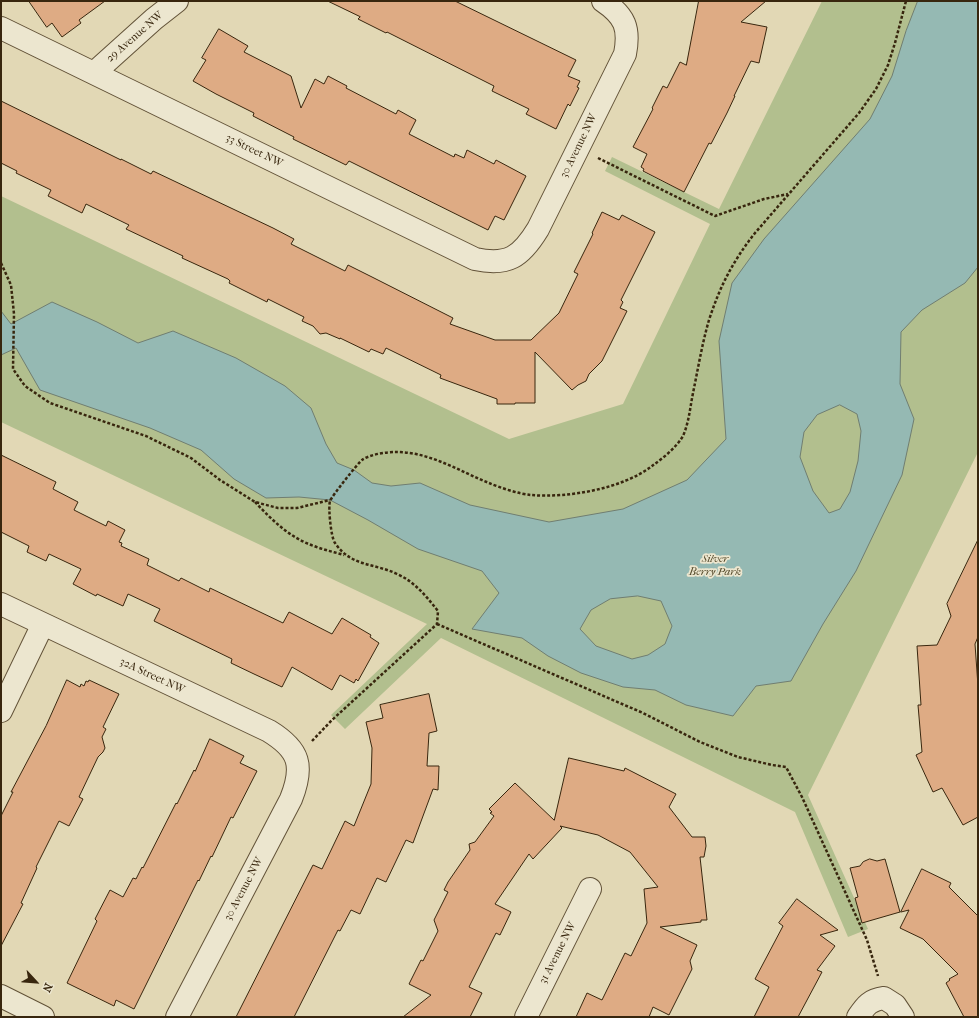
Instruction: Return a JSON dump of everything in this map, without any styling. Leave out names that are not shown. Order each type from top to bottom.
[{"type":"street","name":"29 Avenue NW","points":[[94,73],[154,19],[177,1]]},
{"type":"street","name":"30 Avenue NW","points":[[510,259],[520,252],[532,238],[625,54],[628,33],[624,23],[619,14],[603,1]]},
{"type":"street","name":"33 Street NW","points":[[1,28],[475,259],[498,262],[510,259]]},
{"type":"street","name":"32A Street NW","points":[[1,604],[269,731],[282,739],[292,748],[296,757]]},
{"type":"street","points":[[1,711],[43,624]]},
{"type":"street","name":"30 Avenue NW","points":[[178,1017],[291,799],[297,784],[299,770],[296,757]]},
{"type":"street","name":"31 Avenue NW","points":[[526,1017],[590,889]]},
{"type":"street","points":[[1,996],[43,1017]]},
{"type":"street","points":[[858,1017],[869,1003],[874,1000],[884,998],[895,1005],[903,1017]]},
{"type":"path","points":[[255,502],[278,508],[297,508],[330,500],[363,460],[382,453],[398,452],[422,456],[452,466],[490,484],[529,495],[566,495],[620,483],[650,468],[668,454],[682,437],[690,415],[700,359],[709,321],[724,280],[743,249],[788,194],[859,113],[876,89],[888,65],[906,1]]},
{"type":"path","points":[[578,148],[715,216],[764,199],[788,194]]},
{"type":"path","points":[[1,263],[11,285],[14,314],[13,369],[25,386],[50,403],[146,436],[191,458],[220,480],[255,502],[292,536],[313,546],[344,555],[364,564],[397,574],[422,590],[438,611],[437,624],[332,720],[296,757]]},
{"type":"path","points":[[330,500],[331,529],[334,542],[344,555]]},
{"type":"path","points":[[437,624],[643,713],[700,742],[738,757],[786,767],[802,797],[867,940],[884,998]]},
{"type":"green space","name":"Silver Berry Park","points":[[822,1],[978,1],[978,452],[808,795],[868,929],[848,937],[795,812],[441,638],[345,729],[331,715],[427,624],[1,422],[1,196],[509,439],[623,404],[710,224],[605,171],[612,157],[719,209]]},
{"type":"water","points":[[918,1],[978,1],[978,267],[965,283],[922,310],[901,332],[900,384],[914,419],[902,475],[856,571],[823,624],[791,681],[756,686],[733,716],[686,705],[655,690],[623,687],[581,673],[548,656],[522,638],[472,629],[499,593],[482,571],[418,549],[330,500],[299,497],[266,498],[234,479],[201,450],[150,428],[40,390],[16,348],[1,355],[1,311],[11,324],[52,302],[97,322],[138,343],[173,331],[236,358],[285,386],[311,408],[326,444],[337,463],[354,470],[372,483],[391,486],[420,483],[470,505],[549,522],[623,509],[687,480],[726,439],[719,341],[732,283],[764,239],[870,119],[892,76],[906,31]],"holes":[[[840,405],[857,414],[861,431],[858,461],[850,492],[840,509],[829,513],[813,491],[800,457],[804,432],[817,415]],[[638,596],[661,601],[672,626],[665,644],[648,655],[632,659],[596,646],[580,629],[591,610],[610,599]]]},
{"type":"building","points":[[29,1],[105,1],[79,20],[81,23],[62,37],[52,23],[47,27]]},
{"type":"building","points":[[328,1],[455,1],[576,60],[568,76],[580,81],[577,87],[579,88],[570,106],[568,104],[556,129],[526,114],[529,109],[492,91],[494,86],[358,19],[360,17]]},
{"type":"building","points":[[699,1],[766,1],[741,22],[767,27],[759,63],[751,61],[727,113],[711,144],[709,143],[684,192],[643,171],[644,169],[641,167],[647,154],[633,147],[663,86],[667,88],[680,62],[686,65]]},
{"type":"building","points":[[219,29],[248,46],[244,52],[291,76],[301,108],[315,79],[324,84],[328,76],[347,86],[346,88],[396,114],[398,110],[416,120],[409,134],[454,157],[455,154],[464,158],[467,150],[494,164],[496,160],[526,176],[504,220],[495,216],[488,230],[349,161],[346,165],[293,139],[294,137],[253,116],[254,113],[193,81],[206,60],[202,58]]},
{"type":"building","points":[[1,101],[121,160],[151,174],[153,171],[273,228],[294,239],[291,244],[345,271],[348,265],[453,318],[450,324],[495,340],[531,340],[559,313],[578,274],[574,272],[602,212],[619,220],[622,215],[655,232],[621,300],[623,302],[620,308],[627,311],[602,361],[589,374],[586,381],[572,390],[535,352],[535,403],[497,404],[497,399],[440,378],[441,375],[386,348],[383,354],[371,349],[369,352],[340,338],[326,333],[320,334],[313,326],[302,321],[304,317],[268,299],[267,302],[229,283],[230,281],[228,279],[182,258],[183,256],[126,229],[129,225],[86,204],[82,213],[48,196],[51,190],[16,173],[17,171],[1,163]]},
{"type":"building","points":[[1,455],[56,482],[53,489],[78,502],[74,510],[106,526],[108,521],[125,530],[119,542],[122,543],[121,546],[149,559],[147,565],[179,581],[181,578],[209,592],[210,588],[283,623],[289,612],[332,634],[342,618],[371,635],[370,637],[379,643],[358,681],[356,679],[354,683],[340,675],[332,690],[292,667],[282,687],[231,663],[232,659],[154,621],[160,609],[128,594],[123,606],[97,594],[96,596],[73,584],[81,569],[49,554],[46,561],[27,552],[29,546],[1,532]]},
{"type":"building","points":[[978,540],[978,637],[975,644],[978,686],[978,817],[963,825],[942,788],[933,792],[916,755],[922,752],[918,705],[921,705],[917,646],[937,645],[951,616],[947,604]]},
{"type":"building","points":[[67,680],[80,687],[81,684],[84,686],[86,681],[88,682],[89,680],[119,694],[103,727],[106,729],[102,737],[105,748],[98,757],[79,797],[83,799],[69,826],[59,821],[36,867],[37,868],[21,903],[23,904],[1,946],[1,816],[13,792],[11,792],[46,726]]},
{"type":"building","points":[[429,694],[437,731],[429,733],[427,766],[439,766],[438,790],[433,789],[413,843],[406,840],[386,882],[377,878],[360,914],[351,910],[340,931],[338,930],[294,1017],[236,1017],[313,865],[322,869],[345,821],[354,826],[371,784],[372,748],[366,722],[383,718],[380,705]]},
{"type":"building","points":[[210,739],[244,756],[240,763],[257,771],[233,818],[231,817],[199,881],[198,880],[134,1009],[116,1000],[114,1006],[67,983],[97,921],[95,919],[110,890],[123,897],[133,878],[136,879],[194,770],[195,771]]},
{"type":"building","points":[[569,758],[624,771],[625,768],[676,794],[669,807],[692,837],[705,837],[706,846],[704,857],[700,857],[707,920],[660,927],[697,945],[690,961],[692,969],[669,1015],[653,1007],[649,1017],[576,1017],[587,993],[602,1000],[625,953],[631,956],[647,923],[644,889],[658,887],[630,852],[598,835],[560,826],[562,828],[533,859],[529,854],[495,904],[511,912],[500,935],[496,933],[469,987],[482,993],[470,1017],[403,1017],[431,995],[409,984],[421,960],[423,961],[438,931],[434,920],[448,892],[444,890],[448,882],[470,850],[469,844],[475,842],[494,816],[490,813],[492,812],[489,809],[515,783],[554,820]]},
{"type":"building","points":[[870,859],[877,861],[885,859],[900,912],[862,923],[855,898],[858,897],[850,868],[860,866],[863,862]]},
{"type":"building","points":[[922,869],[951,883],[949,887],[978,916],[978,1017],[964,1017],[946,983],[950,980],[949,979],[958,974],[923,939],[900,928],[909,910],[901,912]]},
{"type":"building","points":[[797,899],[838,930],[820,935],[835,946],[817,970],[822,972],[798,1017],[754,1017],[769,987],[755,979],[783,926],[779,923]]}]
